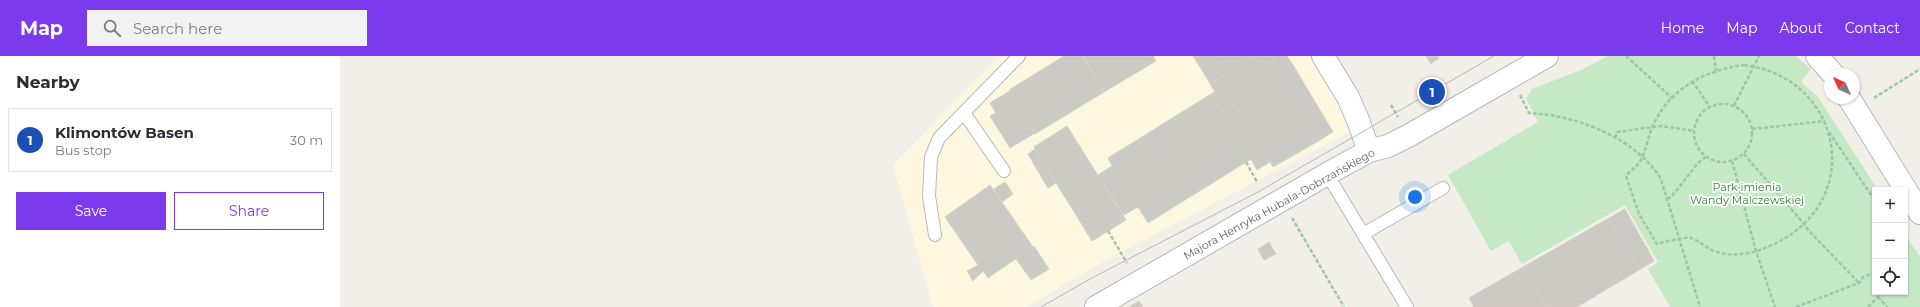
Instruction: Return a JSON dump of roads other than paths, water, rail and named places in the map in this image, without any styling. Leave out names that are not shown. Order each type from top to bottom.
[{"type":"street","points":[[1323,56],[1348,97],[1369,151]]},
{"type":"street","name":"Majora Henryka Hubala-Dobrzańskiego","points":[[1096,307],[1327,174],[1369,151],[1388,146],[1408,136],[1546,56]]},
{"type":"street","points":[[1817,56],[1828,68]]},
{"type":"street","points":[[1853,104],[1919,210]]},
{"type":"lane","points":[[935,235],[929,196],[931,157],[939,138],[1019,56]]},
{"type":"lane","points":[[964,113],[1004,171]]},
{"type":"lane","points":[[1327,174],[1407,307]]},
{"type":"lane","points":[[1363,234],[1443,188]]},
{"type":"tram line","points":[[1041,307],[1090,279],[1258,192],[1494,56]]},
{"type":"place","name":"Klimontów Basen","points":[[1432,92]]},
{"type":"park label","name":"Park imienia Wandy Malczewskiej","points":[[1747,193]]}]
